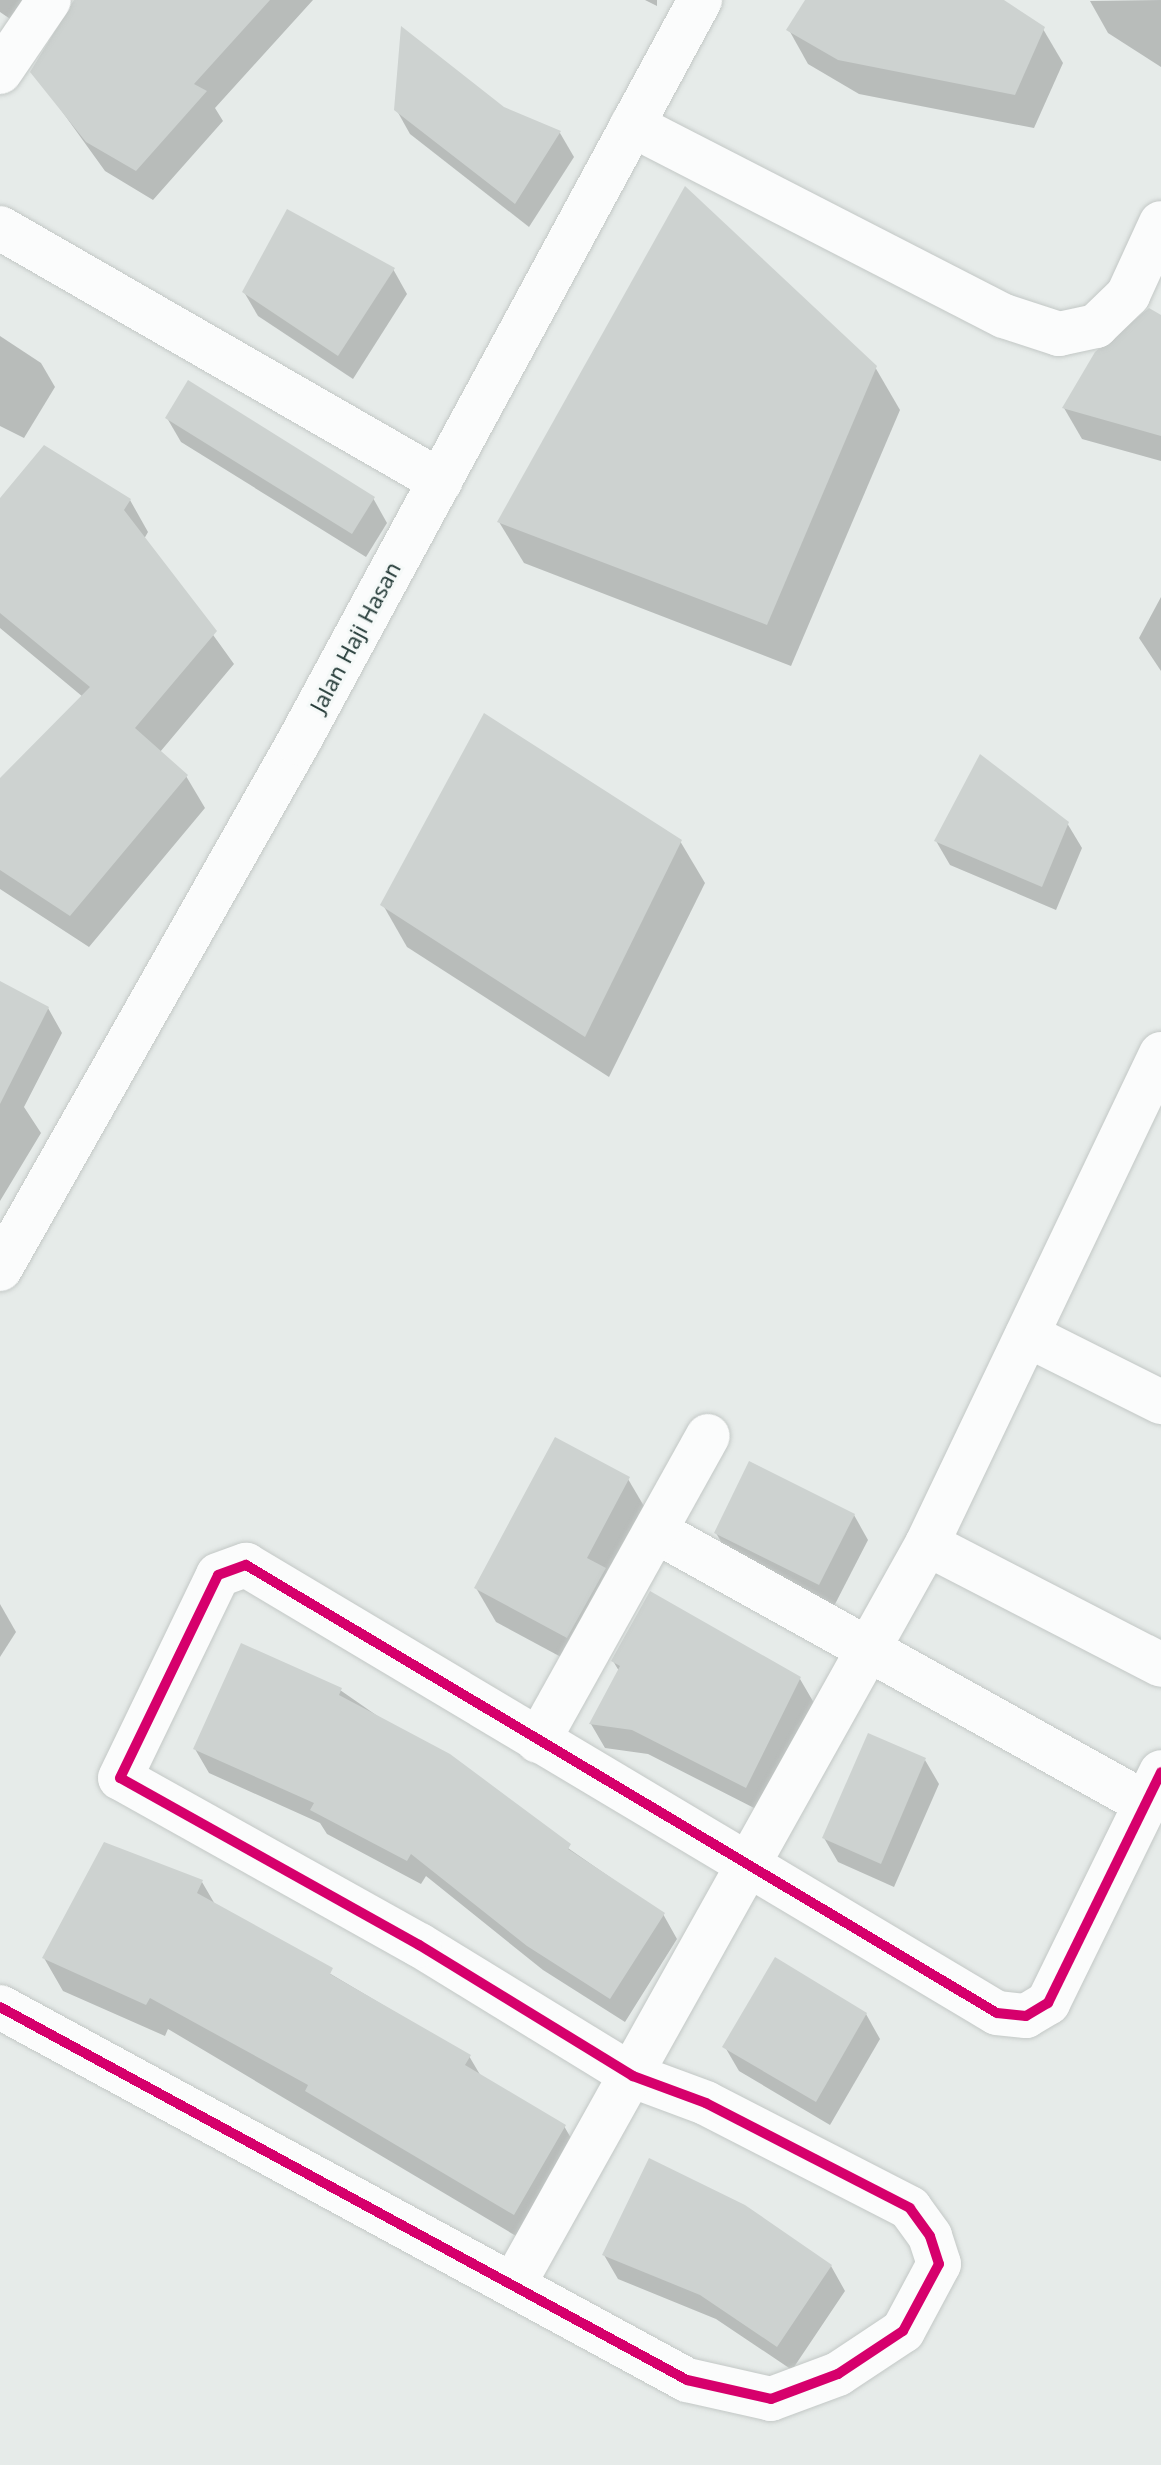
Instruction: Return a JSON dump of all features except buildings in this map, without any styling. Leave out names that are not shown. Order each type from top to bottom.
[{"type":"street","points":[[0,72],[49,0]]},
{"type":"street","name":"Jalan Haji Hasan","points":[[0,1269],[440,481],[700,0]]},
{"type":"street","points":[[632,125],[1004,316],[1059,334],[1096,326],[1128,295],[1161,223]]},
{"type":"street","points":[[0,228],[440,481]]},
{"type":"street","points":[[515,2282],[633,2076],[748,1862],[873,1652],[1161,1054]]},
{"type":"street","points":[[1027,1335],[1161,1402]]},
{"type":"street","points":[[538,1741],[659,1533],[708,1436]]},
{"type":"street","points":[[0,2007],[515,2282],[687,2380],[771,2399],[838,2374],[903,2331],[939,2264],[910,2208],[706,2103],[633,2076],[419,1945],[120,1778],[218,1575],[246,1565],[997,2013],[1026,2016],[1048,2003],[1152,1787],[873,1652],[659,1533]]},
{"type":"street","points":[[927,1544],[1161,1665]]},
{"type":"cycle path","points":[[0,2007],[687,2380],[771,2399],[838,2374],[903,2331],[939,2264],[930,2236],[910,2208],[706,2103],[633,2076],[419,1945],[120,1778],[218,1575],[246,1565],[997,2013],[1026,2016],[1048,2003],[1161,1772]]}]
